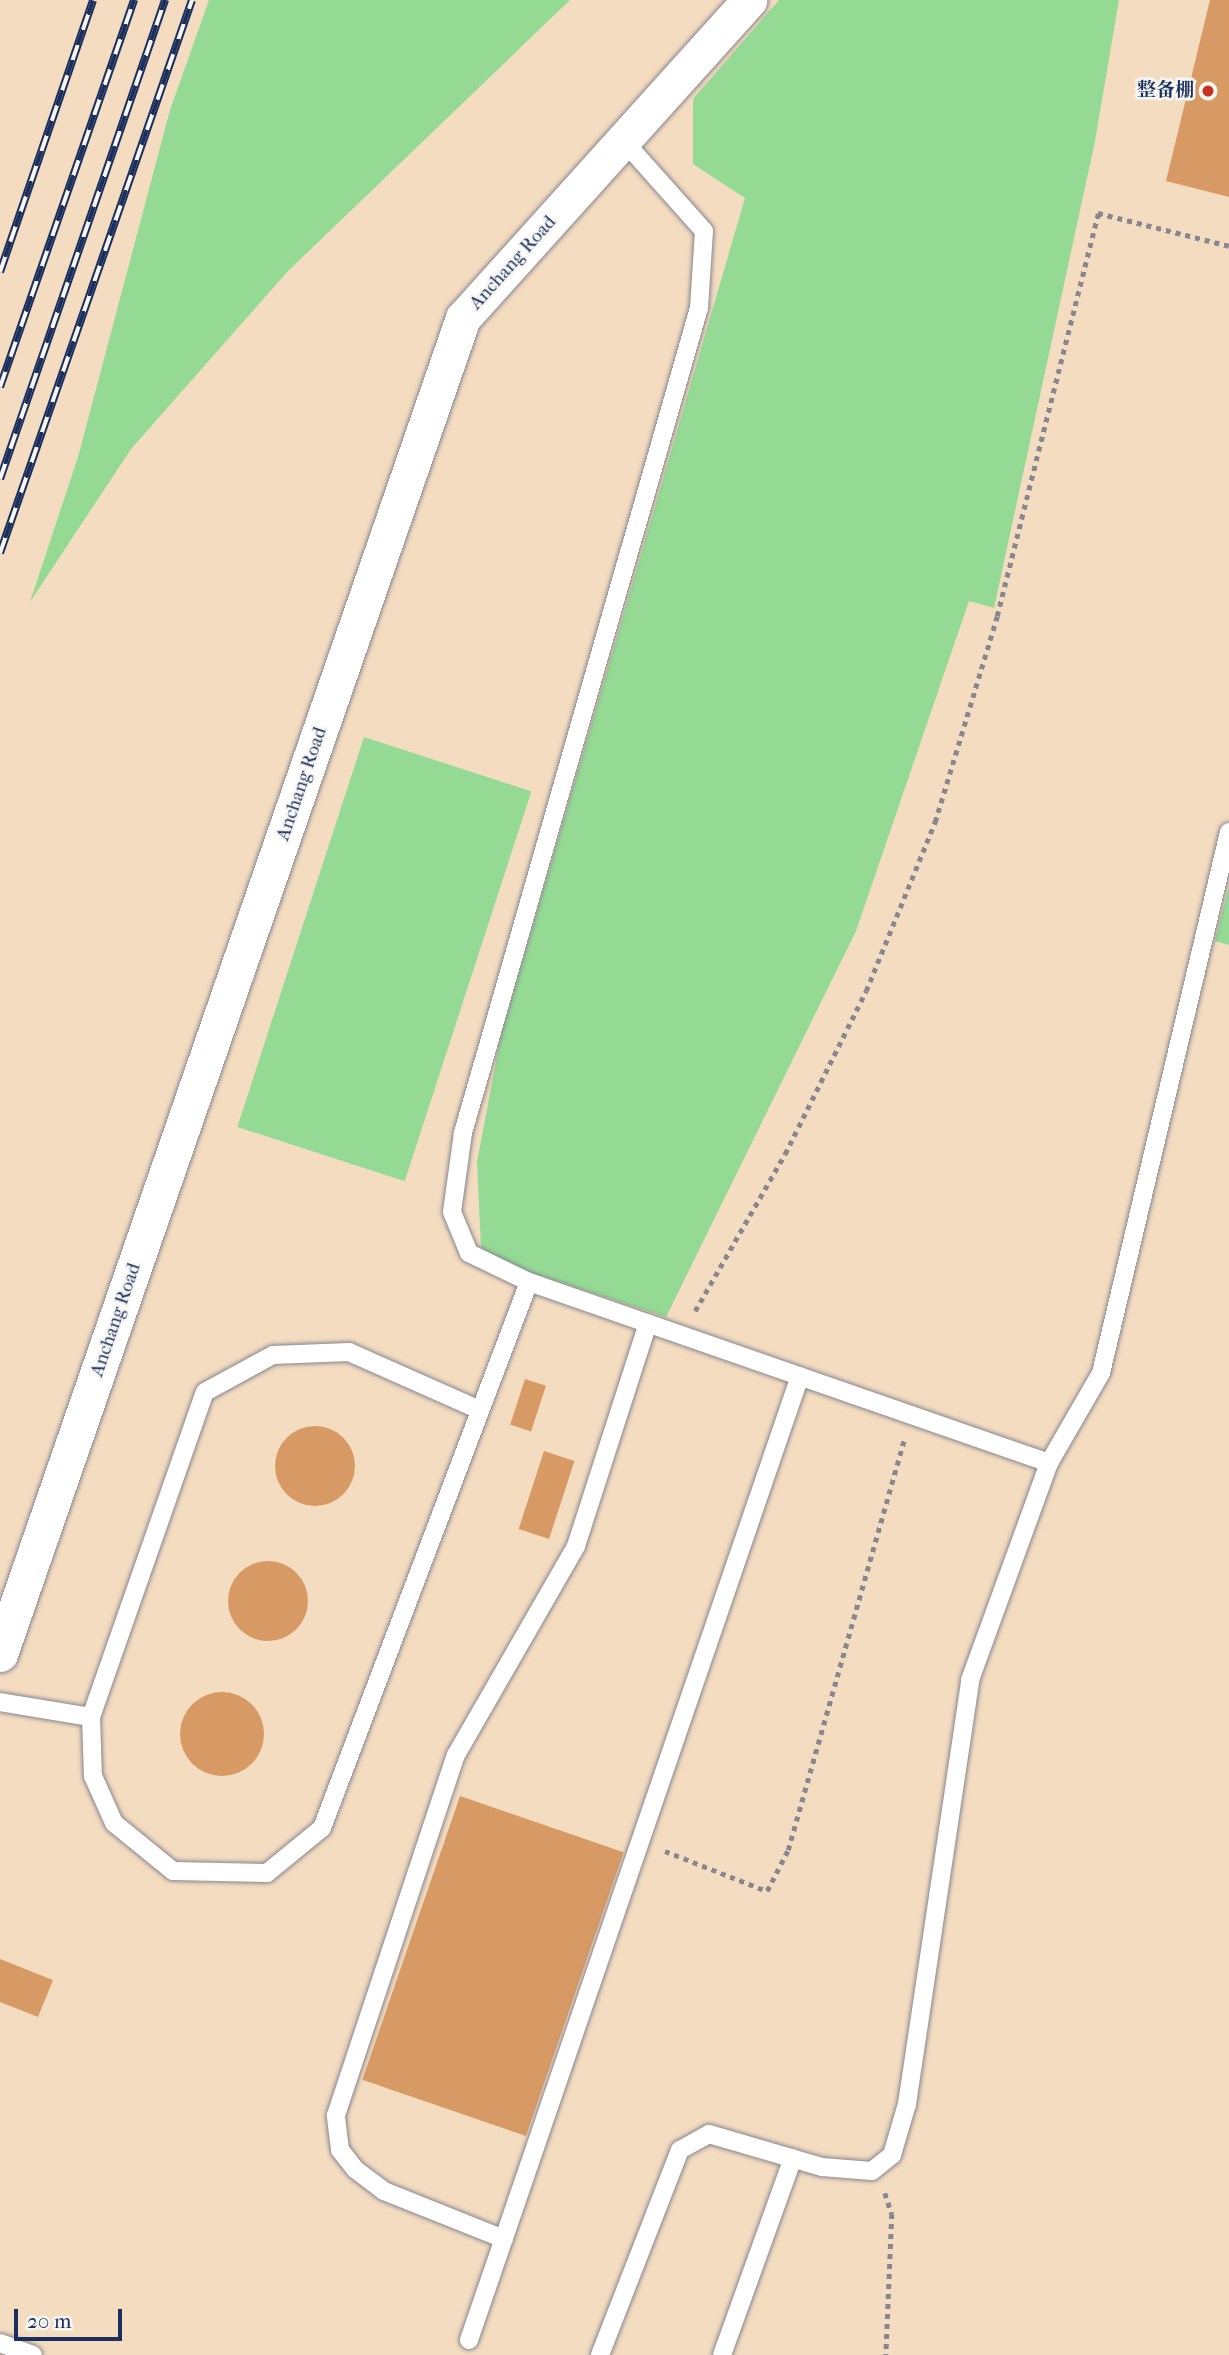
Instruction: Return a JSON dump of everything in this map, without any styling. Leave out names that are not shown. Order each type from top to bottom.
[{"type":"street","name":"Anchang Road","points":[[0,1654],[463,318],[749,0]]},
{"type":"lane","points":[[623,140],[705,230],[699,308],[463,1133],[452,1212],[469,1253],[529,1282],[1049,1463]]},
{"type":"lane","points":[[600,2355],[680,2150],[709,2134],[822,2167],[872,2171],[892,2155],[908,2104],[970,1680],[1049,1463],[1101,1373],[1229,832]]},
{"type":"lane","points":[[480,1410],[349,1352],[273,1355],[205,1392],[91,1717],[93,1776],[114,1823],[173,1871],[267,1873],[322,1828],[529,1282]]},
{"type":"lane","points":[[504,2239],[384,2191],[355,2169],[340,2150],[336,2115],[456,1755],[576,1546],[648,1323]]},
{"type":"lane","points":[[470,2340],[800,1376]]},
{"type":"lane","points":[[0,1702],[91,1717]]},
{"type":"lane","points":[[722,2355],[793,2158]]},
{"type":"lane","points":[[0,2343],[33,2355]]},
{"type":"path","points":[[681,1335],[792,1141],[866,991],[935,822],[997,616],[1098,213],[1229,246]]},
{"type":"path","points":[[640,1841],[767,1891],[788,1850],[910,1415]]},
{"type":"path","points":[[877,2168],[892,2214],[886,2355]]},
{"type":"green space","points":[[209,0],[570,0],[288,271],[131,449],[30,602],[78,457],[170,110]]},
{"type":"green space","points":[[779,0],[1119,0],[1095,141],[994,608],[969,601],[856,931],[666,1317],[508,1265],[481,1247],[477,1162],[501,1035],[745,198],[693,164],[693,99]]},
{"type":"green space","points":[[364,737],[531,791],[405,1181],[237,1127]]},
{"type":"green space","points":[[1229,886],[1229,945],[1215,941]]},
{"type":"building","name":"整备棚","points":[[1210,0],[1229,0],[1229,197],[1166,181]]},
{"type":"building","points":[[525,1379],[546,1386],[531,1431],[510,1425]]},
{"type":"building","points":[[315,1426],[330,1429],[343,1438],[352,1451],[355,1466],[352,1481],[343,1494],[330,1503],[315,1506],[300,1503],[287,1494],[278,1481],[275,1466],[278,1451],[287,1438],[300,1429]]},
{"type":"building","points":[[544,1451],[574,1461],[549,1539],[519,1529]]},
{"type":"building","points":[[268,1561],[283,1564],[296,1573],[305,1586],[308,1601],[305,1616],[296,1629],[283,1638],[268,1641],[253,1638],[240,1629],[231,1616],[228,1601],[231,1586],[240,1573],[253,1564]]},
{"type":"building","points":[[222,1692],[238,1695],[252,1704],[261,1718],[264,1734],[261,1750],[252,1764],[238,1773],[222,1776],[206,1773],[192,1764],[183,1750],[180,1734],[183,1718],[192,1704],[206,1695]]},
{"type":"building","points":[[460,1796],[624,1852],[526,2136],[362,2080]]},
{"type":"building","points":[[0,1959],[53,1980],[38,2017],[0,2002]]},
{"type":"railway","points":[[0,272],[93,0]]},
{"type":"railway","points":[[0,387],[134,0]]},
{"type":"railway","points":[[0,479],[165,0]]},
{"type":"railway","points":[[0,553],[192,0]]},
{"type":"place","name":"整备棚","points":[[1208,91]]}]
